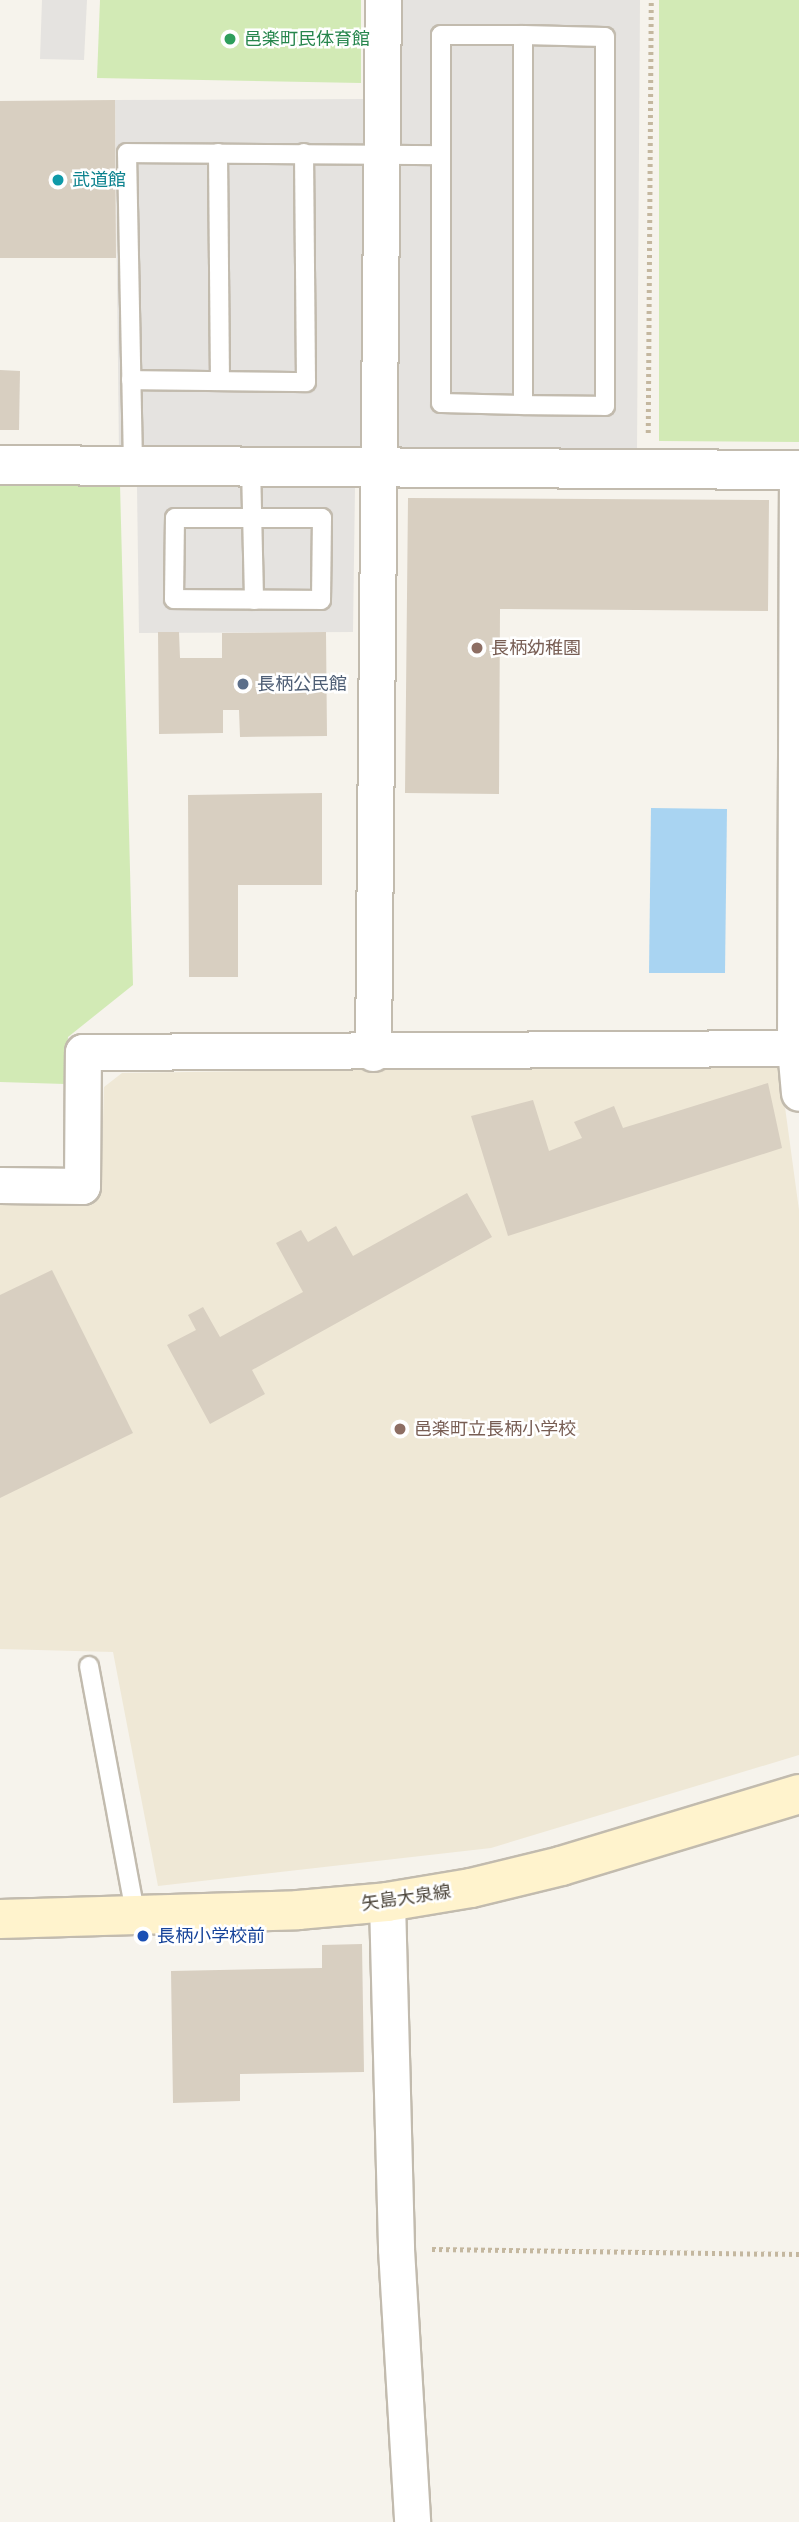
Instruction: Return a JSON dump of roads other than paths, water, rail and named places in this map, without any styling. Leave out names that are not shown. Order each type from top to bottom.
[{"type":"main road","name":"矢島大泉線","points":[[0,1919],[136,1917],[387,1902],[471,1888],[561,1866],[799,1794]]},
{"type":"street","points":[[373,1053],[383,0]]},
{"type":"street","points":[[0,465],[798,470],[795,1048],[799,1093]]},
{"type":"street","points":[[0,1185],[82,1186],[83,1052],[373,1053],[795,1048]]},
{"type":"street","points":[[387,1902],[396,2249],[412,2522]]},
{"type":"lane","points":[[441,35],[605,37],[605,406],[441,402],[441,155],[441,35]]},
{"type":"lane","points":[[523,35],[523,405]]},
{"type":"lane","points":[[133,465],[127,153],[441,155]]},
{"type":"lane","points":[[218,153],[220,381]]},
{"type":"lane","points":[[131,380],[306,382],[304,153]]},
{"type":"lane","points":[[251,467],[254,600]]},
{"type":"lane","points":[[174,518],[322,519],[321,600],[254,600],[174,599],[174,518]]},
{"type":"lane","points":[[89,1666],[136,1917]]},
{"type":"water","points":[[651,808],[727,809],[725,973],[649,973]]},
{"type":"place","name":"邑楽町民体育館","points":[[230,39]]},
{"type":"place","name":"武道館","points":[[58,180]]},
{"type":"place","name":"長柄幼稚園","points":[[477,648]]},
{"type":"place","name":"長柄公民館","points":[[243,684]]},
{"type":"place","name":"邑楽町立長柄小学校","points":[[400,1429]]},
{"type":"place","name":"長柄小学校前","points":[[143,1936]]}]
